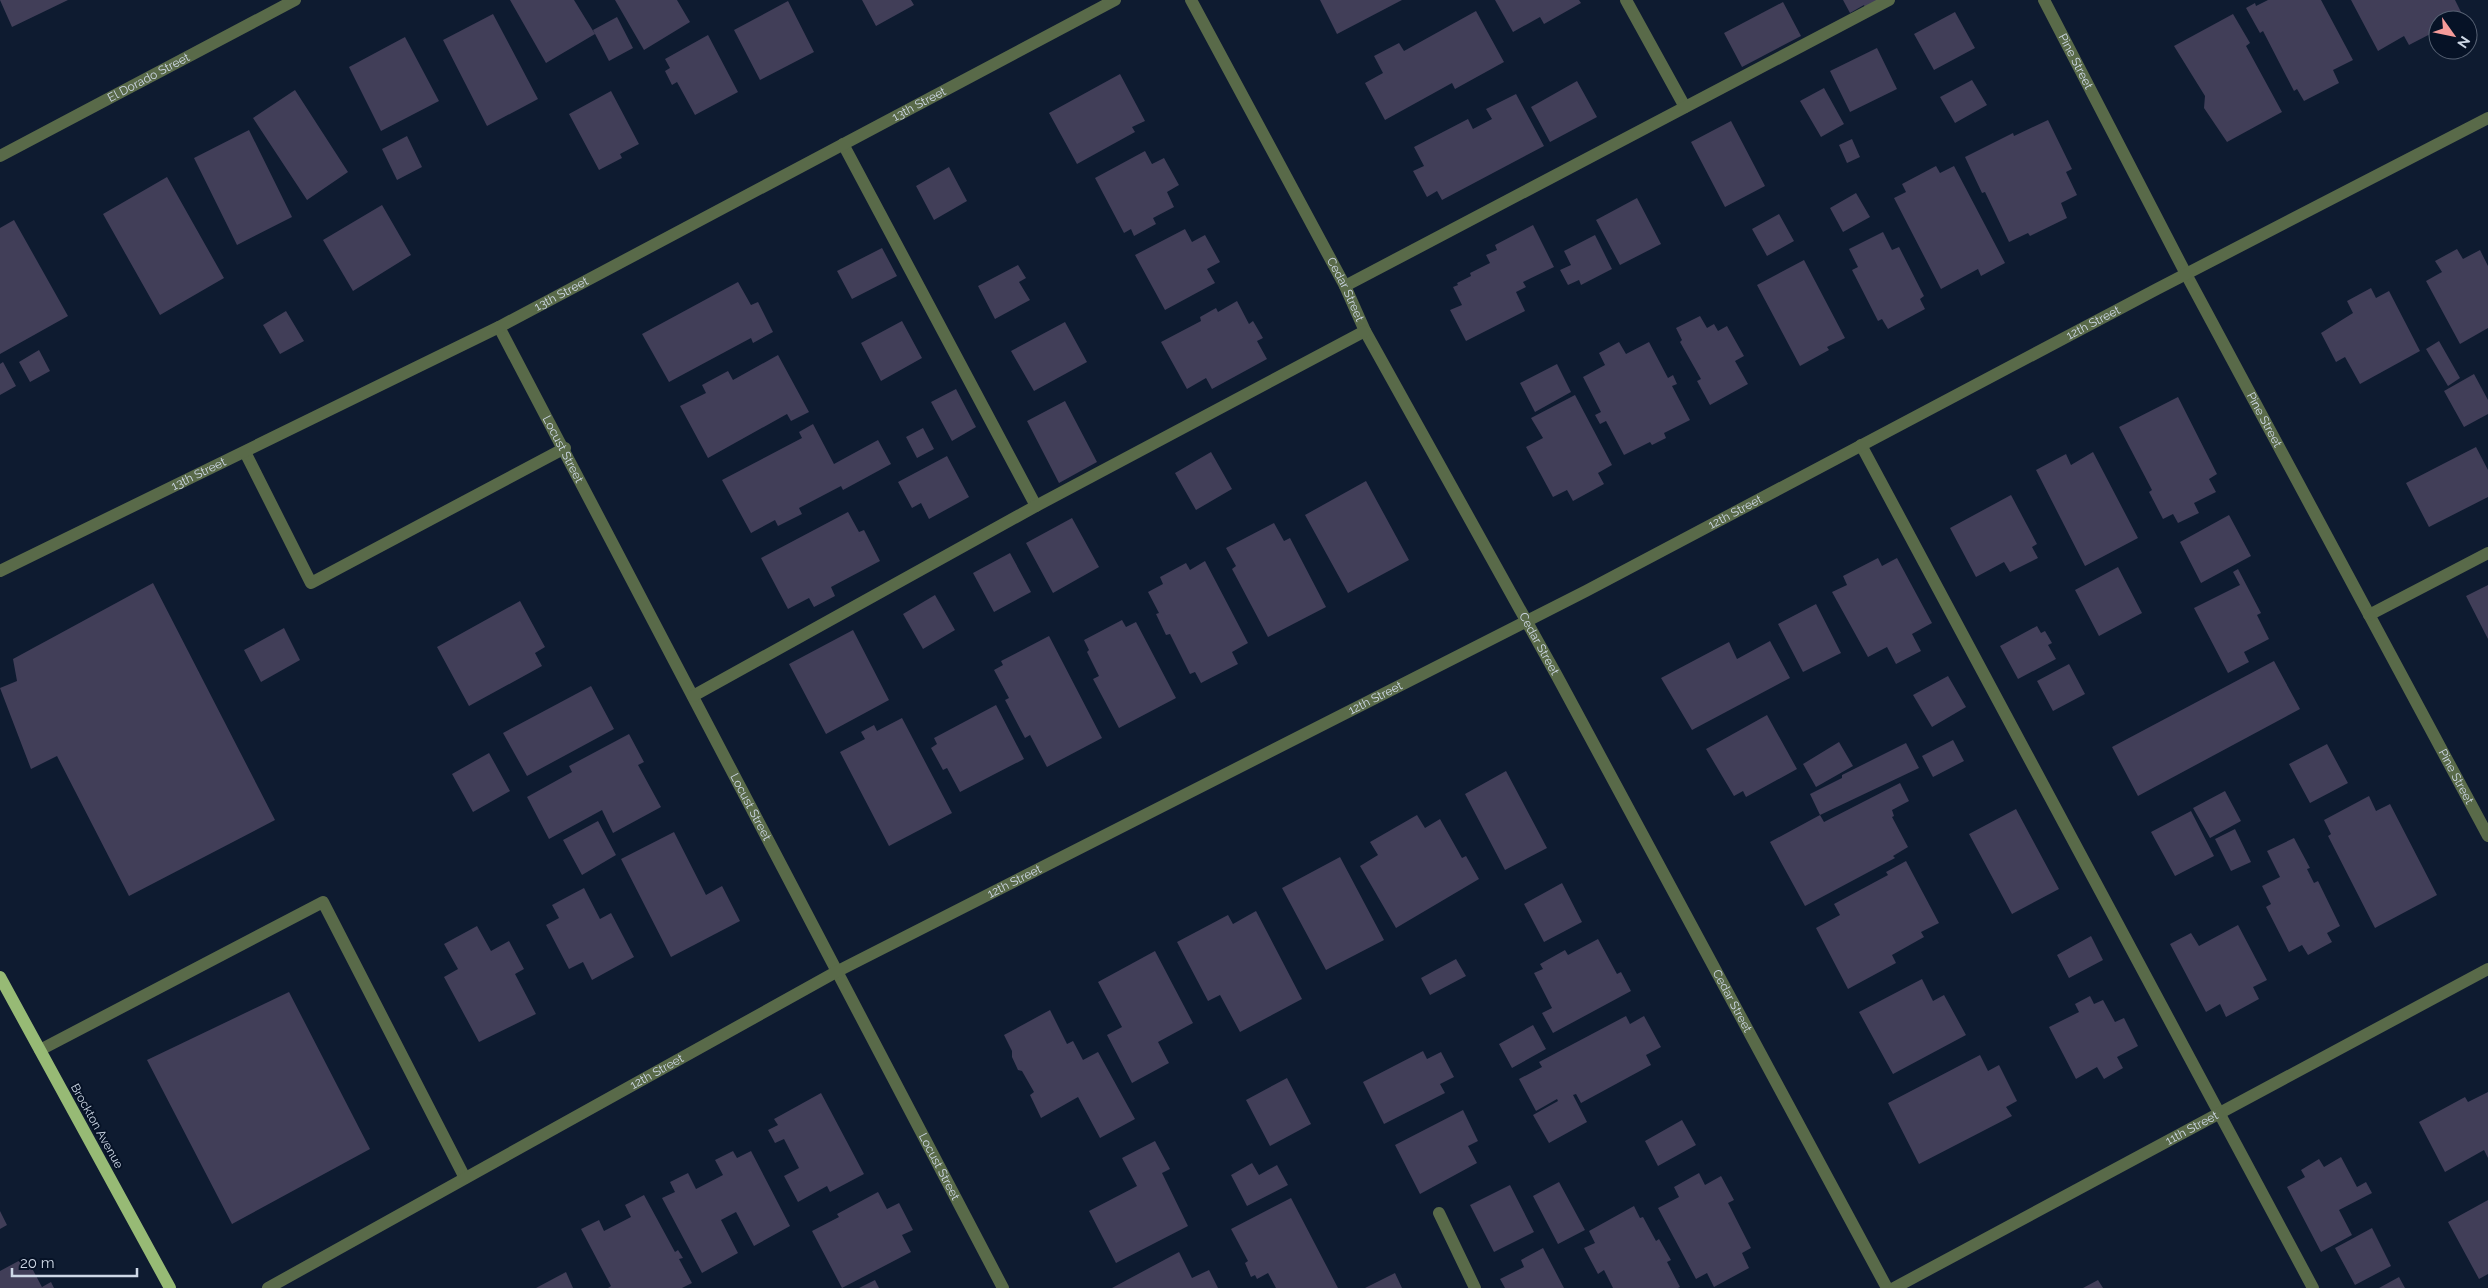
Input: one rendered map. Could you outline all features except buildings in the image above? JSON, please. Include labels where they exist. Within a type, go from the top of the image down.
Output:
[{"type":"main road","name":"Brockton Avenue","points":[[0,977],[170,1288]]},
{"type":"street","name":"El Dorado Street","points":[[0,156],[295,0]]},
{"type":"street","name":"13th Street","points":[[0,571],[499,327],[1115,0]]},
{"type":"street","name":"Cedar Street","points":[[1192,0],[1345,286],[1365,331],[1526,621],[1887,1288]]},
{"type":"street","points":[[1626,0],[1685,107]]},
{"type":"street","points":[[1345,286],[1889,0]]},
{"type":"street","name":"Pine Street","points":[[2044,0],[2186,274],[2488,836]]},
{"type":"street","name":"12th Street","points":[[268,1288],[836,972],[1526,621],[2186,274],[2488,118]]},
{"type":"street","points":[[843,144],[1036,506]]},
{"type":"street","name":"Locust Street","points":[[499,327],[565,448],[836,972],[1003,1288]]},
{"type":"street","points":[[693,696],[1036,506],[1365,331]]},
{"type":"street","points":[[1861,445],[2313,1288]]},
{"type":"street","points":[[245,452],[312,583],[565,448]]},
{"type":"street","points":[[2369,615],[2488,553]]},
{"type":"street","points":[[40,1050],[323,902],[466,1178]]},
{"type":"street","name":"11th Street","points":[[1894,1288],[2488,969]]},
{"type":"street","points":[[1440,1213],[1475,1288]]}]
